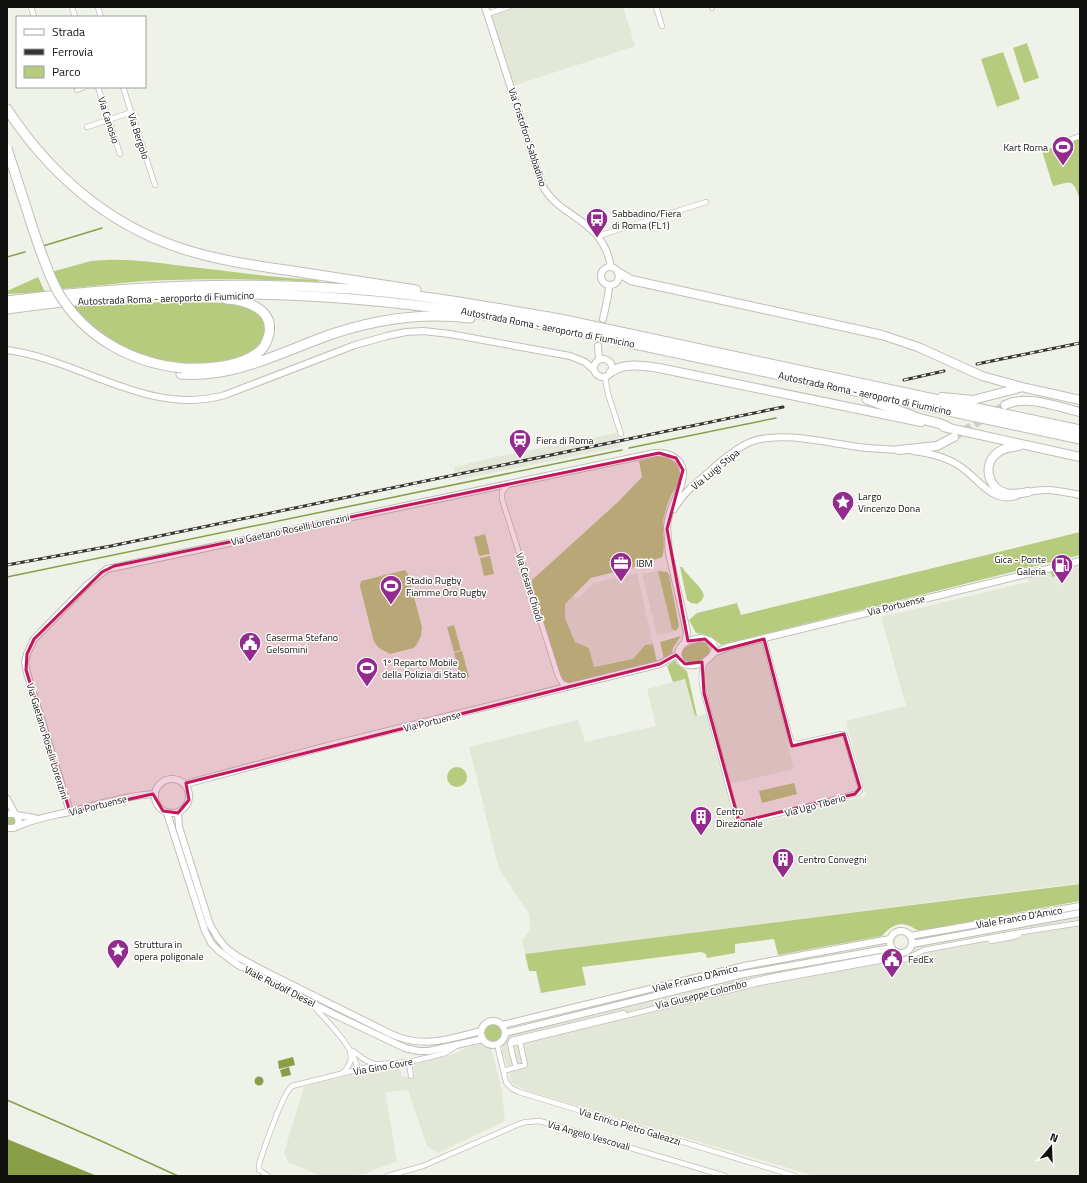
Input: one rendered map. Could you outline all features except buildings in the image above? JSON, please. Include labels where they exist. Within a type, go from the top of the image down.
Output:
[{"type":"highway","points":[[7,109],[19,128],[42,156],[78,191],[117,219],[148,236],[165,243],[199,254],[245,264],[508,304],[524,307],[560,319]]},
{"type":"highway","points":[[7,148],[45,264],[67,306],[91,331],[114,348],[146,362],[182,371],[214,367],[246,359],[262,349],[269,336],[268,320],[264,313],[258,308],[242,301],[214,299],[202,294]]},
{"type":"highway","points":[[7,169],[42,272],[56,299],[73,322],[94,341],[122,358],[152,369],[206,374],[233,370],[336,333],[369,323],[393,318],[436,315],[504,322],[515,322],[519,320]]},
{"type":"highway","points":[[619,273],[631,280],[882,335],[918,347],[978,375],[1080,400]]},
{"type":"highway","name":"Autostrada Roma - aeroporto di Fiumicino","points":[[7,301],[74,292],[204,286],[269,286],[351,289],[397,293],[479,304],[560,319],[1080,430]]},
{"type":"highway","name":"Autostrada Roma - aeroporto di Fiumicino","points":[[7,309],[70,301],[202,294],[289,295],[350,298],[433,307],[519,320],[1080,439]]},
{"type":"highway","points":[[608,374],[617,368],[626,366],[665,369],[1080,457]]},
{"type":"highway","points":[[800,379],[839,392],[870,400],[949,428]]},
{"type":"highway","points":[[928,398],[942,397],[973,400],[1011,389],[1026,388]]},
{"type":"highway","points":[[1005,405],[1016,401],[1029,400],[1080,412]]},
{"type":"highway","points":[[899,450],[937,446],[954,437]]},
{"type":"highway","points":[[1028,492],[1010,494],[1002,492],[991,482],[988,470],[991,459],[1000,451],[1015,447],[1033,447]]},
{"type":"street","name":"Via Cristoforo Sabbadino","points":[[485,7],[542,185],[547,193],[557,203],[587,225],[598,236],[607,252],[611,267]]},
{"type":"street","points":[[487,14],[508,7]]},
{"type":"street","points":[[656,7],[662,26]]},
{"type":"street","points":[[77,90],[82,88]]},
{"type":"street","name":"Via Canosio","points":[[98,88],[120,154]]},
{"type":"street","name":"Via Bergolo","points":[[123,88],[155,185]]},
{"type":"street","points":[[87,127],[132,112]]},
{"type":"street","points":[[1069,140],[1080,136]]},
{"type":"street","points":[[598,236],[706,202]]},
{"type":"street","points":[[611,267],[616,269],[619,273],[617,282],[609,286],[603,283],[600,275],[603,270],[611,267]]},
{"type":"street","points":[[603,319],[609,286]]},
{"type":"street","points":[[7,350],[39,357],[149,395],[176,400],[197,400],[222,396],[359,344],[387,336],[411,332],[429,332],[460,336],[570,356],[585,362],[599,376],[608,374],[612,369],[611,363],[606,359],[599,359],[594,363],[593,369]]},
{"type":"street","points":[[598,346],[599,359]]},
{"type":"street","points":[[608,374],[609,397],[621,434]]},
{"type":"street","name":"Via Luigi Stipa","points":[[685,642],[687,632],[669,553],[667,529],[674,510],[685,494],[715,466],[753,441],[768,438],[789,438],[931,454],[949,460],[966,470],[987,490],[998,496],[1010,497],[1028,492]]},
{"type":"street","name":"Via Gaetano Roselli Lorenzini","points":[[70,812],[27,673],[25,662],[28,650],[36,636],[102,572],[114,566],[652,453],[674,456],[679,461],[683,470],[681,484],[669,515],[667,529]]},
{"type":"street","name":"Via Cesare Chiodi","points":[[510,483],[503,491],[502,499],[558,678],[562,683],[571,687]]},
{"type":"street","points":[[1028,492],[1048,489],[1080,495]]},
{"type":"street","name":"Via Portuense","points":[[714,653],[728,647],[1080,561]]},
{"type":"street","points":[[698,639],[705,639],[714,645],[714,653],[706,662],[686,665],[680,662],[678,654],[680,647],[685,642],[698,639]]},
{"type":"street","name":"Via Ugo Tiberio","points":[[706,662],[701,676],[704,693],[739,822],[744,823],[858,793],[860,791],[860,786],[845,735],[841,734],[797,744],[791,742],[764,639]]},
{"type":"street","name":"Via Portuense","points":[[184,784],[331,745],[571,687],[662,663],[678,654]]},
{"type":"street","points":[[169,779],[180,780],[184,784],[188,788],[189,800],[187,805],[178,813],[167,813],[159,808],[154,794],[159,784],[169,779]]},
{"type":"street","name":"Via Portuense","points":[[7,828],[12,829],[41,818],[126,798],[154,794]]},
{"type":"street","points":[[7,799],[19,821],[16,827]]},
{"type":"street","name":"Via Portuense","points":[[7,814],[10,813],[27,818],[41,818]]},
{"type":"street","name":"Viale Rudolf Diesel","points":[[167,813],[205,931],[213,945],[233,962],[311,1003],[404,1048],[417,1051],[429,1051],[483,1039]]},
{"type":"street","name":"Viale Rudolf Diesel","points":[[178,813],[179,826],[210,925],[220,942],[235,955],[266,972],[404,1040],[430,1043],[481,1031]]},
{"type":"street","name":"Viale Franco D'Amico","points":[[910,936],[1080,906]]},
{"type":"street","name":"Viale Franco D'Amico","points":[[912,944],[1080,913]]},
{"type":"street","name":"Via Giuseppe Colombo","points":[[510,1044],[756,983],[886,960],[905,960],[924,950],[1080,923]]},
{"type":"street","points":[[901,930],[910,936],[912,944],[908,951],[901,953],[891,948],[890,940],[894,933],[901,930]]},
{"type":"street","name":"Viale Franco D'Amico","points":[[502,1025],[749,965],[890,940]]},
{"type":"street","name":"Viale Franco D'Amico","points":[[505,1033],[752,972],[891,948]]},
{"type":"street","name":"Via Giuseppe Colombo","points":[[510,1044],[513,1040],[750,982],[882,956],[896,960]]},
{"type":"street","points":[[311,1003],[348,1047],[354,1056],[358,1069]]},
{"type":"street","points":[[496,1021],[502,1025],[505,1033],[503,1040],[497,1044],[489,1044],[483,1039],[481,1031],[485,1024],[496,1021]]},
{"type":"street","points":[[503,1071],[525,1065],[520,1042]]},
{"type":"street","name":"Via Enrico Pietro Galeazzi","points":[[497,1044],[506,1082],[511,1088],[519,1092],[795,1176]]},
{"type":"street","points":[[510,1044],[516,1068]]},
{"type":"street","name":"Via Gino Covre","points":[[268,1176],[260,1172],[258,1169],[258,1164],[290,1087],[358,1069],[377,1065],[409,1062],[443,1054],[457,1045]]},
{"type":"street","points":[[348,1047],[362,1058],[377,1065]]},
{"type":"street","points":[[343,1073],[351,1060],[348,1047]]},
{"type":"street","points":[[409,1062],[411,1076]]},
{"type":"street","name":"Via Angelo Vescovali","points":[[388,1176],[423,1166],[519,1124],[540,1121],[725,1176]]},
{"type":"highlighted area","points":[[659,453],[676,458],[683,470],[667,529],[688,641],[705,639],[718,651],[764,639],[792,746],[844,734],[860,788],[855,794],[739,822],[704,693],[702,662],[685,664],[676,655],[660,664],[186,783],[189,800],[178,813],[163,811],[153,794],[70,812],[26,670],[27,654],[34,639],[102,572],[114,566]]},
{"type":"shaded area","points":[[516,7],[623,7],[635,46],[513,86],[491,15]]},
{"type":"shaded area","points":[[617,433],[620,447],[457,480],[454,467],[491,458]]},
{"type":"shaded area","points":[[1080,565],[1080,883],[525,954],[522,940],[529,931],[529,914],[499,869],[469,747],[578,720],[585,742],[656,726],[647,689],[685,679],[695,716],[706,714],[736,829],[866,796],[846,721],[906,706],[881,617],[1028,582],[1028,577]]},
{"type":"shaded area","points":[[658,571],[667,572],[669,575],[679,626],[676,631],[657,635],[642,574]]},
{"type":"shaded area","name":"IBM","points":[[637,573],[653,644],[645,645],[633,659],[593,667],[589,653],[575,642],[565,618],[565,604],[572,596],[578,598],[594,583]]},
{"type":"shaded area","points":[[763,643],[794,769],[730,784],[704,679],[704,673],[719,653]]},
{"type":"shaded area","points":[[1080,916],[1080,1176],[815,1176],[527,1091],[512,1083],[502,1051],[503,1044],[509,1036],[752,976],[885,950],[901,954],[919,945],[1042,921]]},
{"type":"shaded area","points":[[482,1044],[491,1048],[502,1091],[505,1121],[438,1153],[427,1146],[408,1090],[385,1092],[397,1161],[364,1174],[344,1176],[321,1176],[288,1162],[284,1153],[304,1087],[387,1066],[388,1068],[400,1069],[402,1077],[415,1075],[413,1067],[415,1064],[457,1053],[465,1048]]},
{"type":"shaded area","points":[[293,1057],[295,1065],[279,1069],[278,1061]]},
{"type":"shaded area","points":[[289,1067],[291,1075],[282,1077],[280,1070]]},
{"type":"shaded area","points":[[257,1077],[261,1077],[263,1081],[261,1085],[257,1085],[255,1083],[255,1079]]},
{"type":"shaded area","points":[[7,1139],[97,1176],[7,1176]]},
{"type":"green space","points":[[1027,43],[1039,78],[1024,83],[1013,48]]},
{"type":"green space","points":[[1003,52],[1020,99],[997,107],[981,59]]},
{"type":"green space","name":"Kart Roma","points":[[1080,139],[1080,200],[1076,188],[1071,183],[1053,186],[1042,151]]},
{"type":"green space","points":[[106,260],[145,262],[267,276],[318,280],[319,282],[188,279],[145,281],[60,289],[51,272],[91,261]]},
{"type":"green space","points":[[38,277],[45,292],[7,294],[7,291]]},
{"type":"green space","points":[[113,303],[230,303],[251,307],[261,314],[267,327],[264,342],[257,349],[232,362],[191,366],[144,359],[103,338],[70,306]]},
{"type":"green space","points":[[659,456],[668,458],[676,464],[680,471],[678,483],[669,501],[664,516],[664,549],[662,557],[634,567],[591,578],[565,604],[565,618],[575,642],[589,648],[594,667],[633,659],[645,645],[653,644],[657,662],[570,683],[564,681],[561,678],[532,585],[532,580],[618,502],[642,477],[639,461]]},
{"type":"green space","points":[[1080,532],[1080,555],[721,645],[710,636],[696,633],[689,620],[697,613],[737,603],[741,615]]},
{"type":"green space","points":[[485,534],[490,554],[479,556],[474,537]]},
{"type":"green space","points":[[490,556],[494,574],[484,576],[480,558]]},
{"type":"green space","points":[[1068,566],[1070,572],[1052,577],[1050,570]]},
{"type":"green space","points":[[680,567],[682,567],[703,592],[704,596],[697,604],[691,603],[687,600]]},
{"type":"green space","name":"Stadio Rugby Fiamme Oro Rugby","points":[[405,570],[408,574],[422,627],[421,636],[414,648],[390,654],[379,648],[374,642],[360,586],[361,581]]},
{"type":"green space","points":[[658,571],[667,572],[669,575],[679,626],[676,631],[672,629]]},
{"type":"green space","points":[[454,625],[461,650],[454,652],[447,627]]},
{"type":"green space","points":[[681,636],[673,648],[671,656],[664,659],[660,642]]},
{"type":"green space","points":[[700,642],[708,645],[710,653],[705,658],[695,662],[684,660],[681,656],[682,652],[688,646]]},
{"type":"green space","points":[[462,651],[469,677],[461,679],[454,653]]},
{"type":"green space","points":[[675,660],[677,664],[687,671],[697,716],[695,716],[685,679],[673,682],[667,666]]},
{"type":"green space","points":[[453,767],[461,767],[467,773],[467,781],[461,787],[453,787],[447,781],[447,773]]},
{"type":"green space","points":[[794,783],[797,794],[762,803],[759,791]]},
{"type":"green space","points":[[12,815],[17,819],[15,825],[9,826],[7,825],[7,817]]},
{"type":"green space","points":[[1080,884],[1080,901],[921,931],[901,924],[894,926],[882,936],[778,955],[774,939],[735,944],[735,953],[707,958],[706,954],[701,952],[582,967],[586,985],[541,993],[536,971],[529,971],[525,954]]},
{"type":"green space","points":[[494,1024],[500,1027],[503,1033],[500,1039],[494,1042],[488,1039],[485,1033],[488,1027]]},
{"type":"waterway","points":[[43,246],[102,228]]},
{"type":"waterway","points":[[7,257],[25,252]]},
{"type":"waterway","points":[[629,448],[776,418]]},
{"type":"waterway","points":[[7,577],[622,450]]},
{"type":"waterway","points":[[7,1100],[178,1176]]},
{"type":"tunnel","points":[[954,437],[1005,405]]},
{"type":"railway","points":[[977,364],[1080,343]]},
{"type":"railway","points":[[904,380],[944,371]]},
{"type":"railway","points":[[7,565],[111,546],[783,407]]},
{"type":"place","name":"Kart Roma","points":[[1063,166]]},
{"type":"place","name":"Sabbadino/Fiera di Roma (FL1)","points":[[597,238]]},
{"type":"place","name":"Fiera di Roma","points":[[520,460]]},
{"type":"place","name":"Largo Vincenzo Dona","points":[[843,522]]},
{"type":"place","name":"IBM","points":[[621,582]]},
{"type":"place","name":"Gica - Ponte Galeria","points":[[1062,584]]},
{"type":"place","name":"Stadio Rugby Fiamme Oro Rugby","points":[[391,606]]},
{"type":"place","name":"Caserma Stefano Gelsomini","points":[[250,662]]},
{"type":"place","name":"1º Reparto Mobile della Polizia di Stato","points":[[367,688]]},
{"type":"place","name":"Centro Direzionale","points":[[701,836]]},
{"type":"place","name":"Centro Convegni","points":[[783,878]]},
{"type":"place","name":"Struttura in opera poligonale","points":[[118,970]]},
{"type":"place","name":"FedEx","points":[[892,978]]}]
